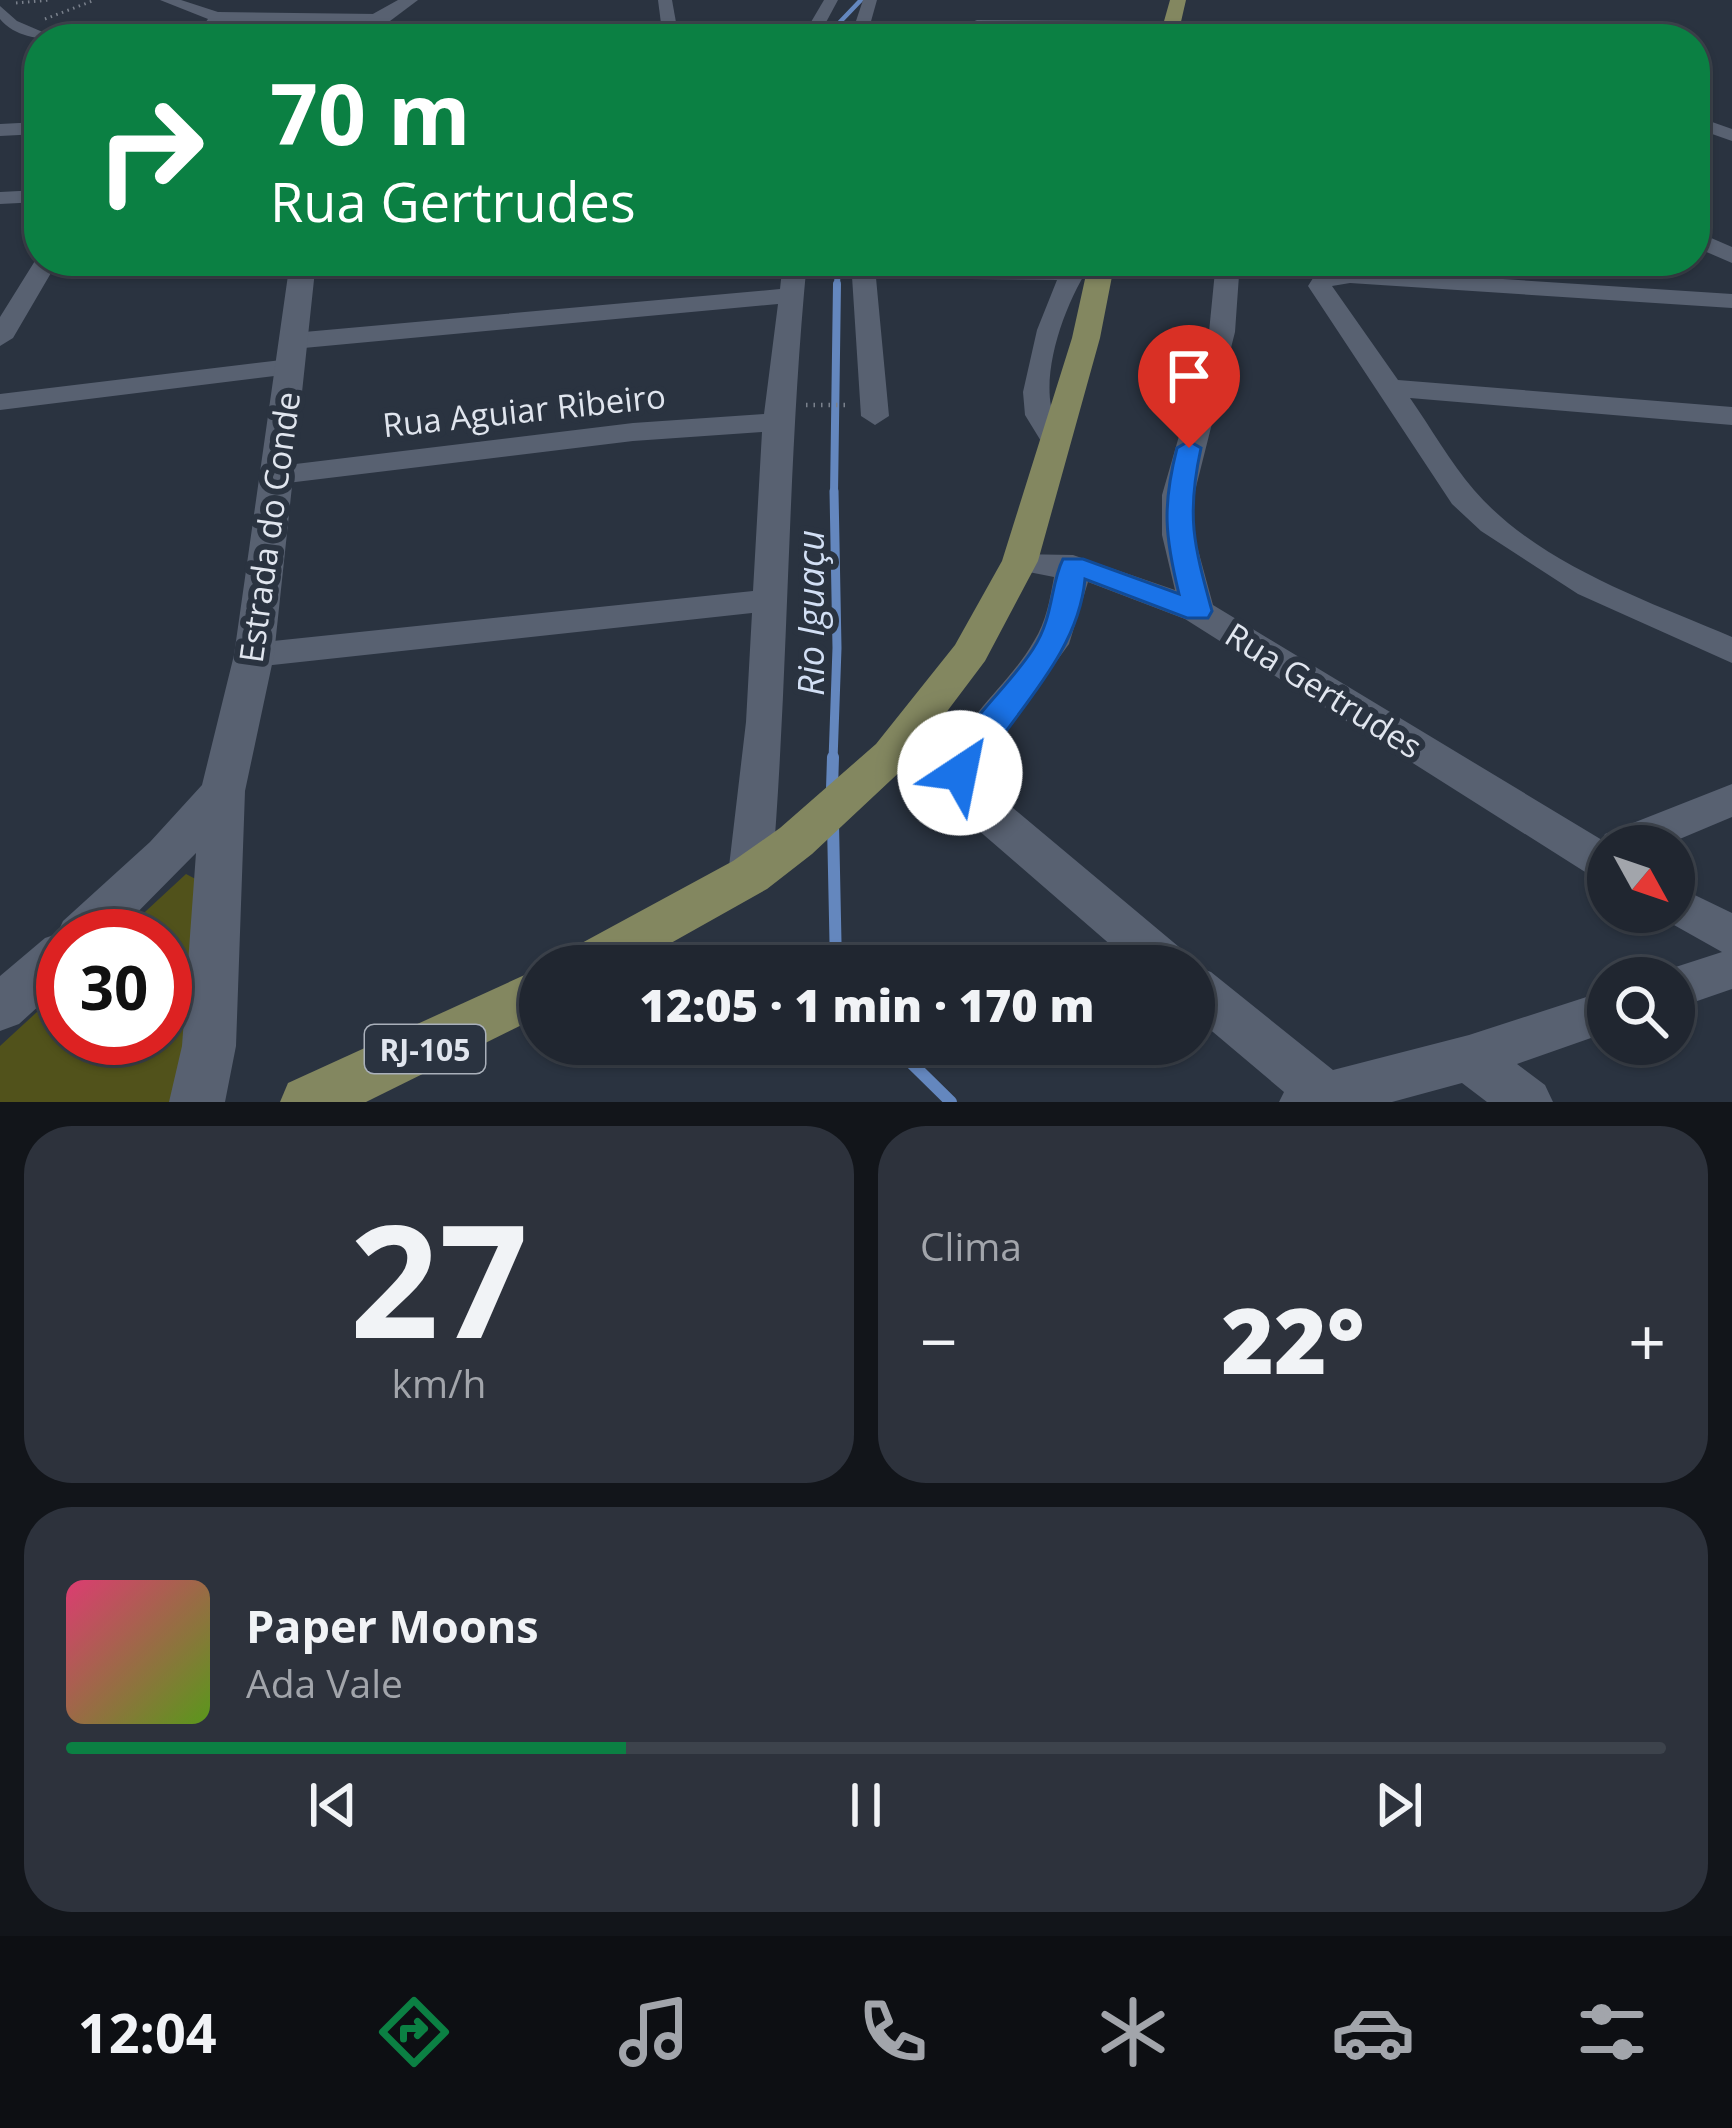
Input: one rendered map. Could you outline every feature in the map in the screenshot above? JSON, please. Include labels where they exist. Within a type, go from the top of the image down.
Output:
[{"type":"main road","points":[[623,945],[750,874],[836,808],[891,755],[971,652],[1021,561],[1086,338],[1074,276]]},
{"type":"main road","name":"RJ-105","points":[[308,1102],[519,1001]]},
{"type":"street","points":[[167,0],[217,16],[377,19]]},
{"type":"street","points":[[372,24],[410,0]]},
{"type":"street","points":[[0,7],[24,30]]},
{"type":"street","points":[[211,24],[217,16]]},
{"type":"street","points":[[0,338],[37,276]]},
{"type":"street","name":"Estrada do Conde","points":[[196,1102],[209,1046],[224,791],[254,655],[302,276]]},
{"type":"street","points":[[864,276],[867,410]]},
{"type":"street","points":[[1197,611],[1178,535],[1178,495],[1222,332],[1227,276]]},
{"type":"street","points":[[1732,301],[1546,286],[1350,276],[1323,280],[1324,294],[1463,497],[1488,523],[1565,574],[1732,651]]},
{"type":"street","points":[[1530,276],[1546,286]]},
{"type":"street","points":[[0,402],[794,278],[788,414],[767,600],[765,722],[750,874]]},
{"type":"street","points":[[1389,388],[1732,416]]},
{"type":"street","name":"Rua Aguiar Ribeiro","points":[[279,475],[788,414]]},
{"type":"street","name":"Rua Gertrudes","points":[[1021,561],[1073,565],[1197,611],[1587,843]]},
{"type":"street","points":[[1073,565],[1069,604],[1048,650],[965,757],[962,787],[976,806],[1143,945]]},
{"type":"street","points":[[254,655],[767,600]]},
{"type":"street","name":"Estrada do Conde","points":[[109,909],[224,791]]},
{"type":"street","points":[[1676,825],[1732,800]]},
{"type":"street","points":[[1695,915],[1732,936]]},
{"type":"street","points":[[1695,981],[1732,969]]},
{"type":"street","points":[[0,1008],[36,977]]},
{"type":"street","points":[[1215,1006],[1315,1099],[1468,1058],[1587,1018]]},
{"type":"street","points":[[1468,1058],[1528,1102]]},
{"type":"path","points":[[0,7],[50,0]]},
{"type":"path","points":[[30,24],[95,0]]},
{"type":"path","points":[[19,28],[24,26]]},
{"type":"path","points":[[788,414],[867,410]]},
{"type":"shaded area","points":[[186,874],[211,887],[192,1057],[192,909],[148,909]]},
{"type":"shaded area","points":[[36,1013],[36,1065],[191,1065],[187,1102],[0,1102],[0,1046]]},
{"type":"waterway","name":"Rio Iguaçu","points":[[839,24],[861,0]]},
{"type":"waterway","name":"Rio Iguaçu","points":[[837,276],[837,287]]},
{"type":"waterway","name":"Rio Iguaçu","points":[[834,492],[837,284]]},
{"type":"waterway","name":"Rio Iguaçu","points":[[833,760],[834,492]]},
{"type":"waterway","name":"Rio Iguaçu","points":[[832,789],[833,757]]},
{"type":"waterway","name":"Rio Iguaçu","points":[[833,824],[836,945]]},
{"type":"waterway","name":"Rio Iguaçu","points":[[913,1065],[951,1102]]},
{"type":"route","points":[[960,773],[965,757],[1048,650],[1069,604],[1073,565],[1197,611],[1178,535],[1178,495],[1189,448]]}]
